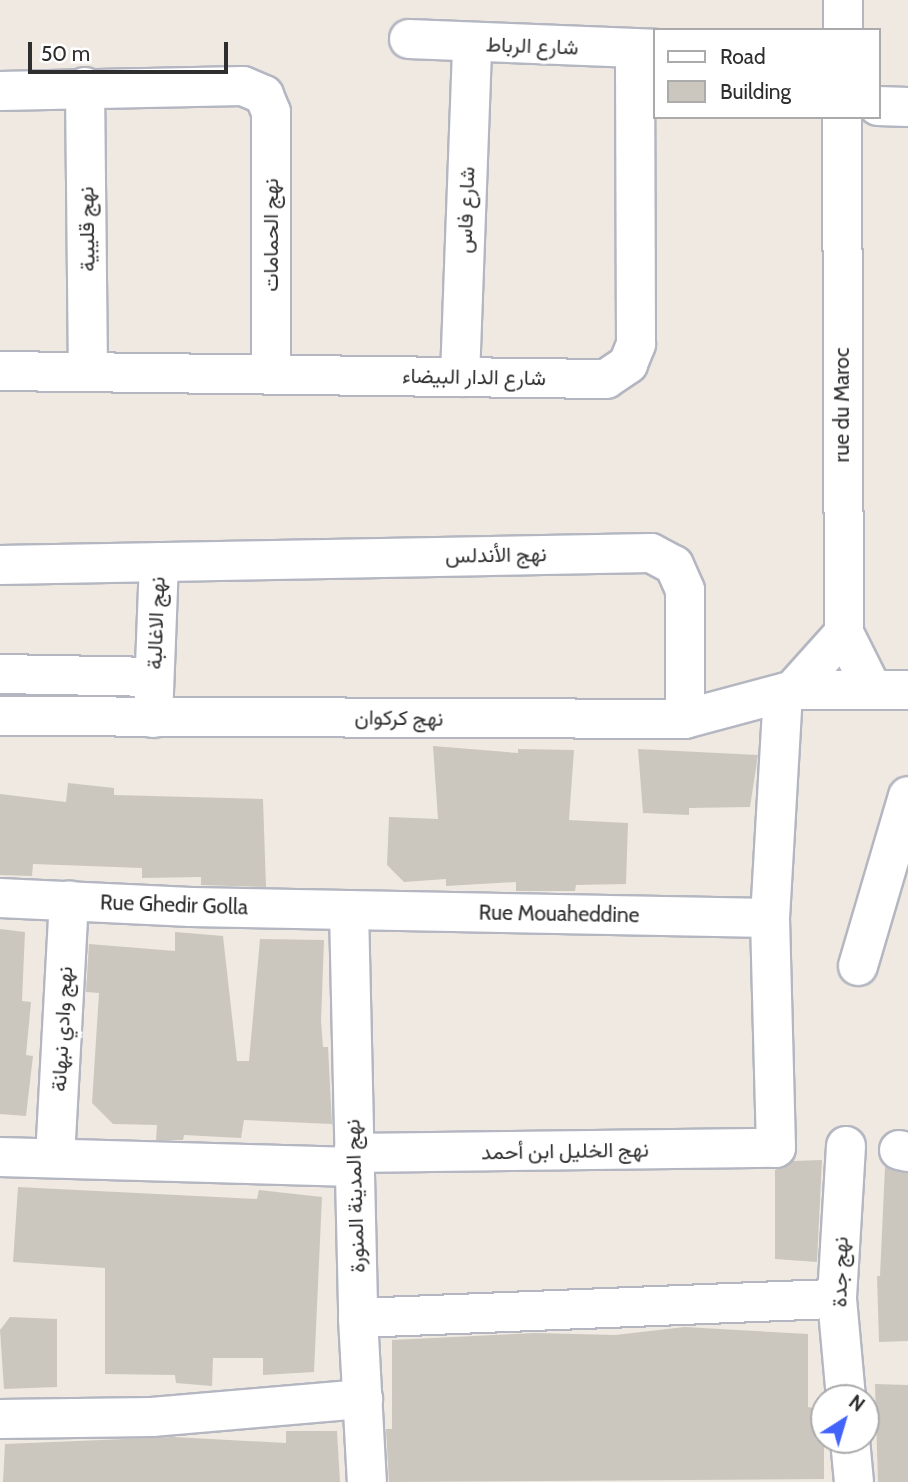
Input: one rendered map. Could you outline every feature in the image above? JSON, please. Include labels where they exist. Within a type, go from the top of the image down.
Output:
[{"type":"street","points":[[843,0],[843,28]]},
{"type":"street","name":"شارع الرباط","points":[[409,39],[644,50]]},
{"type":"street","name":"شارع فاس","points":[[460,377],[472,43]]},
{"type":"street","name":"شارع الدار البيضاء","points":[[0,371],[606,379],[628,364],[635,344],[644,50]]},
{"type":"street","points":[[0,91],[85,86]]},
{"type":"street","name":"نهج الحمامات","points":[[85,86],[243,86],[264,95],[271,112],[271,375]]},
{"type":"street","name":"نهج قليبية","points":[[85,86],[88,371]]},
{"type":"street","points":[[880,106],[908,107]]},
{"type":"street","name":"rue du Maroc","points":[[842,119],[844,633],[871,687]]},
{"type":"street","name":"نهج الأندلس","points":[[159,562],[651,553],[674,565],[685,590],[685,719]]},
{"type":"street","name":"نهج الاغالبة","points":[[0,565],[159,562],[153,718]]},
{"type":"street","points":[[770,918],[788,691],[844,633]]},
{"type":"street","points":[[0,674],[154,677]]},
{"type":"street","points":[[788,691],[871,687],[908,691]]},
{"type":"street","name":"نهج كركوان","points":[[0,716],[685,719],[788,691]]},
{"type":"street","points":[[858,966],[908,796]]},
{"type":"street","name":"Rue Ghedir Golla","points":[[0,898],[349,910]]},
{"type":"street","name":"نهج وادي نبهانة","points":[[55,1158],[69,900]]},
{"type":"street","name":"Rue Mouaheddine","points":[[349,910],[770,918]]},
{"type":"street","name":"نهج المدينة المنورة","points":[[349,910],[358,1318],[367,1482]]},
{"type":"street","name":"نهج الخليل ابن أحمد","points":[[0,1157],[354,1160],[776,1148],[770,918]]},
{"type":"street","name":"نهج جدة","points":[[845,1384],[837,1299],[846,1146]]},
{"type":"street","points":[[358,1318],[837,1299]]},
{"type":"street","points":[[0,1419],[152,1417],[363,1399]]},
{"type":"street","points":[[851,1454],[854,1482]]},
{"type":"building","points":[[433,746],[518,753],[518,749],[574,750],[569,820],[628,823],[626,884],[576,885],[575,891],[516,891],[516,882],[446,886],[446,879],[404,882],[387,865],[389,817],[438,819]]},
{"type":"building","points":[[638,749],[758,755],[750,807],[689,808],[689,815],[643,813]]},
{"type":"building","points":[[68,783],[114,788],[114,795],[263,799],[266,887],[201,885],[201,877],[142,878],[142,868],[33,864],[32,876],[0,875],[0,794],[66,802]]},
{"type":"building","points":[[0,929],[25,932],[22,1001],[31,1002],[26,1055],[33,1056],[26,1116],[0,1114]]},
{"type":"building","points":[[175,932],[223,936],[237,1061],[249,1061],[260,939],[324,940],[321,1021],[323,1047],[328,1047],[332,1124],[244,1120],[241,1138],[184,1135],[183,1140],[156,1140],[157,1125],[113,1124],[92,1103],[99,993],[86,992],[89,944],[175,951]]},
{"type":"building","points":[[822,1160],[817,1262],[775,1259],[775,1170],[793,1161]]},
{"type":"building","points":[[885,1167],[908,1173],[908,1341],[879,1342],[877,1276],[880,1276]]},
{"type":"building","points":[[18,1187],[257,1199],[259,1190],[322,1197],[314,1372],[263,1375],[263,1358],[213,1358],[212,1386],[176,1383],[175,1375],[105,1374],[105,1268],[13,1262]]},
{"type":"building","points":[[10,1317],[57,1319],[57,1387],[4,1389],[0,1330]]},
{"type":"building","points":[[685,1327],[808,1334],[810,1454],[824,1454],[824,1479],[389,1482],[386,1429],[392,1429],[392,1340],[535,1333],[615,1335]]},
{"type":"building","points":[[880,1384],[908,1385],[908,1482],[878,1482]]},
{"type":"building","points":[[286,1431],[337,1431],[340,1482],[3,1482],[5,1444],[173,1437],[286,1443]]}]
